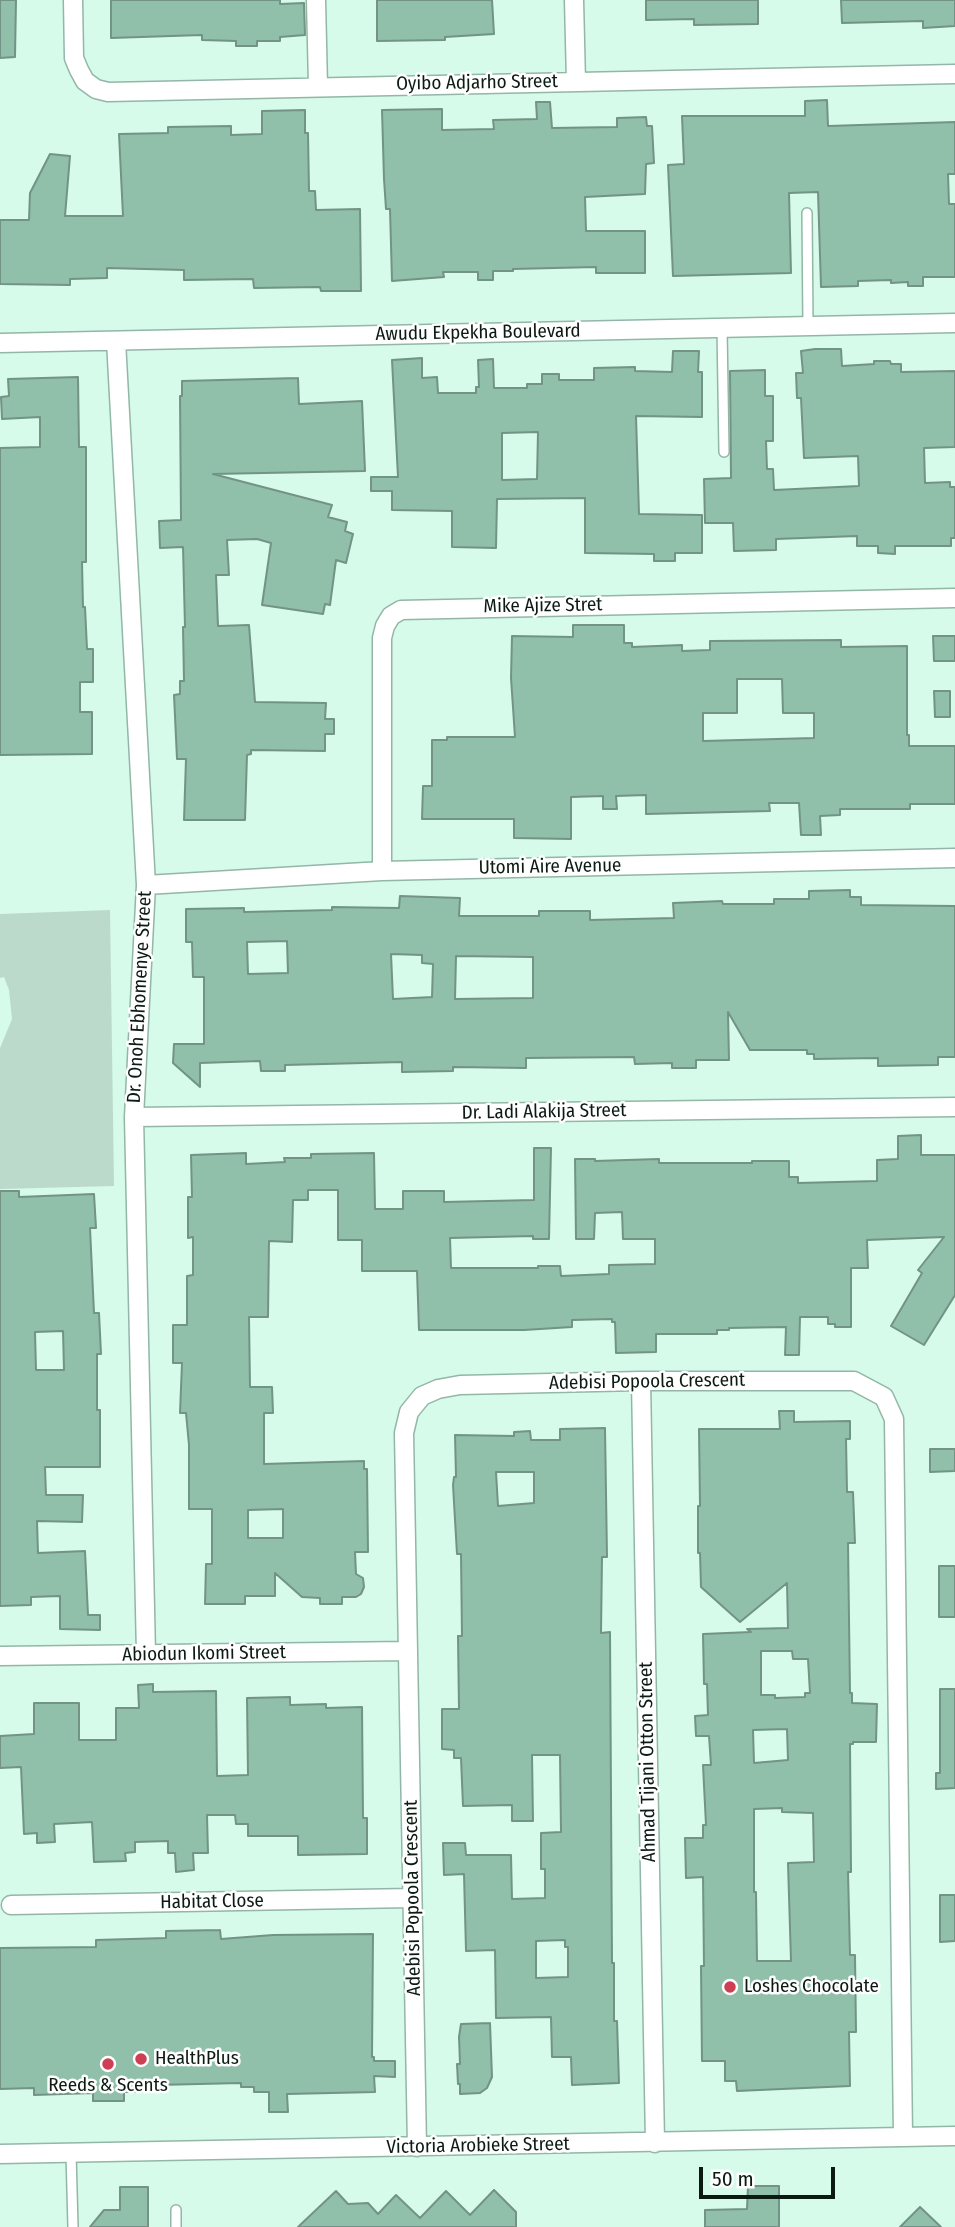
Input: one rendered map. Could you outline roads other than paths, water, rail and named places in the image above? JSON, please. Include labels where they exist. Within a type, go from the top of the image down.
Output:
[{"type":"street","name":"Oyibo Adjarho Street","points":[[73,0],[75,58],[85,81],[96,89],[108,92],[955,74]]},
{"type":"street","points":[[316,0],[318,86]]},
{"type":"street","points":[[574,0],[576,82]]},
{"type":"street","name":"Awudu Ekpekha Boulevard","points":[[0,343],[955,323]]},
{"type":"street","name":"Dr. Onoh Ebhomenye Street","points":[[116,341],[146,885],[134,1117],[146,1654]]},
{"type":"street","name":"Mike Ajize Stret","points":[[382,871],[382,638],[391,616],[401,610],[955,597]]},
{"type":"street","name":"Utomi Aire Avenue","points":[[146,885],[382,871],[955,858]]},
{"type":"street","name":"Dr. Ladi Alakija Street","points":[[134,1117],[955,1107]]},
{"type":"street","name":"Adebisi Popoola Crescent","points":[[417,2147],[404,1433],[408,1412],[422,1396],[438,1389],[460,1385],[642,1381],[854,1381],[884,1397],[894,1419],[903,2137]]},
{"type":"street","name":"Ahmad Tijani Otton Street","points":[[642,1381],[655,2143]]},
{"type":"street","name":"Abiodun Ikomi Street","points":[[0,1656],[408,1651]]},
{"type":"street","name":"Habitat Close","points":[[11,1905],[412,1898]]},
{"type":"street","name":"Victoria Arobieke Street","points":[[0,2154],[955,2136]]},
{"type":"lane","points":[[807,214],[808,326]]},
{"type":"lane","points":[[722,328],[724,452]]},
{"type":"lane","points":[[71,2153],[72,2227]]},
{"type":"lane","points":[[176,2210],[176,2227]]},
{"type":"place","name":"Loshes Chocolate","points":[[730,1987]]},
{"type":"place","name":"HealthPlus","points":[[141,2059]]},
{"type":"place","name":"Reeds & Scents","points":[[108,2064]]}]
